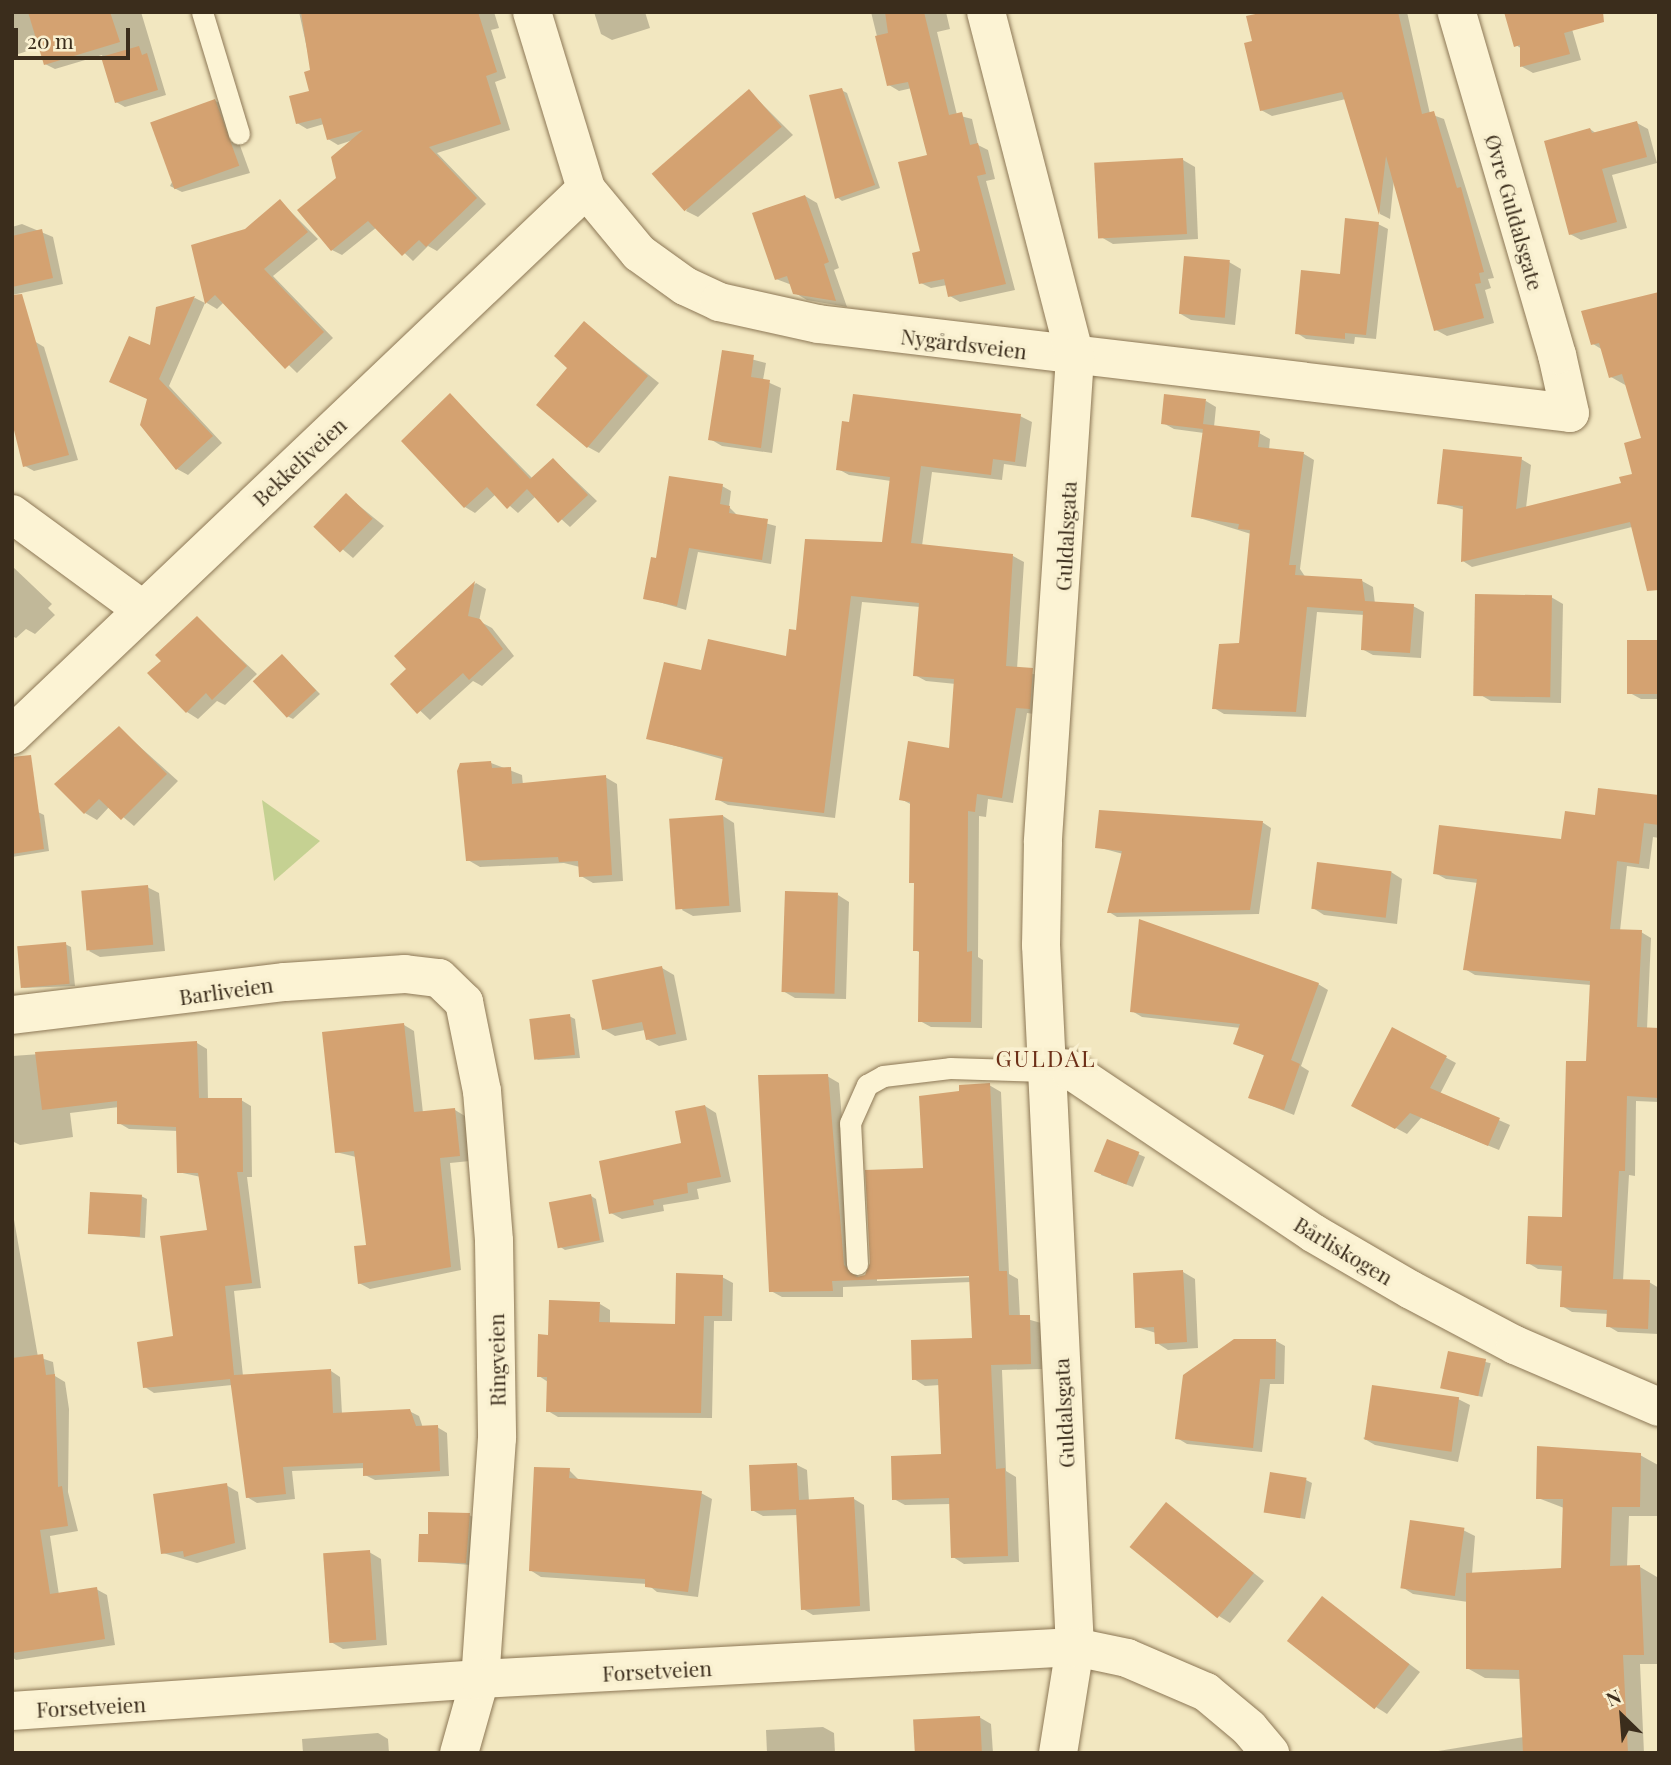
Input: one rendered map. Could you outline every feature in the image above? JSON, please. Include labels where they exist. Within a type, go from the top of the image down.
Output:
[{"type":"street","name":"Nygårdsveien","points":[[533,12],[586,189],[639,253],[685,286],[719,302],[818,324],[1075,357],[1570,413]]},
{"type":"street","name":"Guldalsgata","points":[[986,12],[1075,357],[1043,842],[1045,1068],[1075,1647],[1058,1753]]},
{"type":"street","name":"Øvre Guldalsgate","points":[[1457,12],[1570,413]]},
{"type":"street","name":"Bekkeliveien","points":[[12,734],[586,189]]},
{"type":"street","points":[[12,514],[142,609]]},
{"type":"street","name":"Barliveien","points":[[12,1016],[285,982],[405,974],[439,978]]},
{"type":"street","name":"Ringveien","points":[[439,978],[464,1002],[470,1020],[482,1091],[494,1241],[497,1438],[480,1679],[458,1753]]},
{"type":"street","name":"Bårliskogen","points":[[1045,1068],[1069,1069],[1313,1233],[1411,1290],[1515,1345],[1659,1407]]},
{"type":"street","name":"Forsetveien","points":[[12,1711],[480,1679],[1075,1647],[1127,1658],[1206,1692],[1249,1728],[1270,1753]]},
{"type":"lane","points":[[202,12],[239,134]]},
{"type":"lane","points":[[857,1264],[850,1123],[867,1084],[883,1076],[950,1068],[1045,1068]]},
{"type":"green space","points":[[262,800],[320,841],[274,881]]},
{"type":"building","points":[[28,12],[110,12],[120,42],[44,65]]},
{"type":"building","points":[[301,12],[478,12],[497,72],[486,76],[501,124],[429,147],[477,198],[426,247],[419,240],[402,256],[368,221],[331,251],[297,210],[336,178],[331,157],[363,130],[327,140],[321,118],[296,124],[289,96],[309,91],[304,72],[310,70]]},
{"type":"building","points":[[885,12],[924,12],[949,115],[962,112],[970,145],[978,143],[986,174],[977,176],[1006,284],[948,297],[944,279],[919,284],[912,253],[920,251],[898,162],[927,155],[908,82],[887,86],[875,36],[888,33]]},
{"type":"building","points":[[1265,12],[1398,12],[1422,114],[1434,111],[1457,188],[1461,187],[1484,272],[1479,273],[1481,283],[1475,284],[1484,318],[1434,331],[1386,156],[1379,215],[1342,92],[1260,111],[1244,43],[1252,41],[1246,16]]},
{"type":"building","points":[[1504,12],[1603,12],[1604,22],[1564,33],[1570,54],[1520,67],[1520,45],[1514,47]]},
{"type":"building","points":[[139,46],[142,55],[147,53],[158,90],[115,103],[101,57]]},
{"type":"building","points":[[842,88],[875,185],[835,199],[809,95]]},
{"type":"building","points":[[749,89],[782,127],[684,211],[652,174]]},
{"type":"building","points":[[215,99],[239,166],[174,189],[150,123]]},
{"type":"building","points":[[1637,121],[1647,157],[1602,169],[1617,222],[1569,235],[1544,141],[1590,128],[1592,133]]},
{"type":"building","points":[[1183,158],[1187,234],[1098,239],[1094,163]]},
{"type":"building","points":[[805,195],[829,262],[824,264],[836,301],[793,294],[787,276],[775,280],[752,213]]},
{"type":"building","points":[[280,199],[308,232],[264,269],[324,332],[285,369],[215,295],[205,304],[191,245],[245,229]]},
{"type":"building","points":[[1345,218],[1379,222],[1366,335],[1345,333],[1345,339],[1295,334],[1301,270],[1340,274]]},
{"type":"building","points":[[42,229],[53,278],[12,287],[12,236]]},
{"type":"building","points":[[1184,256],[1230,260],[1225,318],[1179,314]]},
{"type":"building","points":[[1659,292],[1659,590],[1647,591],[1630,522],[1461,562],[1463,506],[1437,504],[1443,449],[1522,457],[1516,509],[1621,483],[1619,477],[1632,474],[1624,443],[1641,438],[1622,374],[1609,378],[1599,343],[1591,345],[1581,311]]},
{"type":"building","points":[[22,294],[69,455],[23,467],[12,422],[12,295]]},
{"type":"building","points":[[195,296],[159,379],[213,436],[176,470],[140,425],[147,399],[109,382],[129,336],[150,345],[156,307]]},
{"type":"building","points":[[584,321],[648,376],[587,448],[536,405],[567,368],[554,356]]},
{"type":"building","points":[[722,350],[754,355],[751,377],[770,380],[761,448],[708,440]]},
{"type":"building","points":[[450,393],[530,479],[553,458],[588,495],[558,523],[527,489],[507,509],[487,487],[464,508],[401,441]]},
{"type":"building","points":[[853,394],[1021,414],[1015,462],[993,459],[991,475],[921,466],[911,543],[1013,554],[1006,666],[1033,668],[1030,709],[1016,708],[1002,798],[977,794],[975,812],[968,811],[967,952],[972,951],[971,1022],[918,1022],[919,951],[913,951],[914,883],[909,883],[910,802],[899,800],[908,741],[949,748],[954,679],[913,676],[919,603],[851,596],[824,813],[715,800],[723,757],[646,739],[664,662],[701,670],[708,639],[786,656],[789,629],[796,630],[805,539],[882,542],[890,477],[836,470],[842,421],[849,422]]},
{"type":"building","points":[[1164,394],[1206,399],[1203,424],[1260,431],[1258,447],[1304,452],[1289,565],[1296,565],[1295,575],[1362,579],[1365,601],[1414,604],[1410,653],[1361,650],[1363,611],[1307,607],[1296,712],[1212,709],[1219,644],[1239,643],[1250,530],[1238,529],[1239,524],[1191,517],[1203,429],[1161,424]]},
{"type":"building","points":[[669,476],[723,484],[720,504],[730,506],[729,513],[768,519],[762,560],[689,548],[677,606],[643,599],[651,557],[656,558]]},
{"type":"building","points":[[346,493],[373,519],[340,553],[313,527]]},
{"type":"building","points":[[475,581],[468,616],[480,619],[503,649],[469,680],[463,673],[417,714],[390,684],[406,669],[394,656]]},
{"type":"building","points":[[1475,594],[1552,595],[1550,697],[1473,696]]},
{"type":"building","points":[[197,616],[247,666],[212,700],[206,693],[186,713],[147,673],[161,661],[155,655]]},
{"type":"building","points":[[1627,640],[1659,640],[1659,694],[1627,694]]},
{"type":"building","points":[[282,654],[316,691],[287,718],[253,681]]},
{"type":"building","points":[[119,726],[167,774],[121,820],[99,799],[84,814],[54,784]]},
{"type":"building","points":[[31,755],[44,849],[12,854],[12,757]]},
{"type":"building","points":[[491,761],[492,768],[511,767],[512,784],[606,775],[612,875],[579,877],[578,861],[559,862],[558,857],[466,861],[457,771],[460,763]]},
{"type":"building","points":[[1598,788],[1659,795],[1659,825],[1644,823],[1639,864],[1617,861],[1610,929],[1642,930],[1637,1027],[1659,1028],[1659,1098],[1627,1096],[1625,1171],[1619,1171],[1613,1279],[1650,1280],[1648,1329],[1606,1327],[1607,1310],[1560,1307],[1562,1266],[1526,1264],[1528,1216],[1562,1217],[1566,1061],[1586,1061],[1590,981],[1463,970],[1477,879],[1433,874],[1439,825],[1561,839],[1565,811],[1595,815]]},
{"type":"building","points":[[1099,810],[1263,821],[1250,910],[1107,913],[1122,851],[1095,848]]},
{"type":"building","points":[[723,815],[729,906],[675,910],[669,819]]},
{"type":"building","points":[[1317,862],[1391,871],[1386,918],[1311,909]]},
{"type":"building","points":[[148,885],[153,945],[86,951],[81,891]]},
{"type":"building","points":[[785,891],[838,893],[834,994],[781,992]]},
{"type":"building","points":[[1139,919],[1319,983],[1291,1060],[1300,1064],[1284,1110],[1248,1098],[1264,1055],[1233,1044],[1240,1024],[1130,1012]]},
{"type":"building","points":[[66,942],[70,984],[21,988],[17,946]]},
{"type":"building","points":[[662,966],[676,1034],[646,1040],[642,1022],[602,1030],[592,980]]},
{"type":"building","points":[[570,1014],[575,1055],[534,1060],[529,1019]]},
{"type":"building","points":[[404,1023],[414,1112],[455,1108],[460,1156],[440,1158],[451,1267],[358,1284],[354,1246],[366,1245],[354,1151],[335,1153],[322,1032]]},
{"type":"building","points":[[1392,1027],[1447,1056],[1430,1088],[1500,1118],[1488,1146],[1410,1113],[1395,1129],[1351,1106]]},
{"type":"building","points":[[197,1041],[199,1098],[242,1098],[243,1172],[237,1172],[252,1283],[225,1286],[234,1375],[331,1369],[333,1413],[410,1409],[416,1426],[438,1425],[440,1471],[363,1476],[363,1463],[283,1467],[286,1494],[246,1498],[230,1379],[143,1388],[137,1342],[173,1336],[160,1236],[207,1230],[198,1173],[177,1173],[176,1127],[117,1124],[117,1101],[42,1110],[35,1052]]},
{"type":"building","points":[[828,1074],[844,1265],[857,1277],[865,1275],[870,1263],[865,1170],[923,1168],[919,1096],[959,1091],[959,1085],[990,1083],[999,1271],[1007,1271],[1009,1315],[1030,1315],[1031,1364],[991,1365],[996,1469],[1005,1468],[1008,1556],[951,1558],[949,1498],[892,1500],[891,1456],[941,1454],[938,1379],[912,1380],[911,1340],[972,1338],[969,1276],[832,1281],[833,1291],[769,1292],[758,1075]]},
{"type":"building","points":[[705,1105],[721,1177],[687,1183],[688,1193],[653,1200],[654,1205],[609,1214],[599,1161],[681,1143],[675,1111]]},
{"type":"building","points":[[1107,1139],[1139,1152],[1126,1185],[1094,1171]]},
{"type":"building","points":[[90,1192],[142,1195],[140,1237],[88,1234]]},
{"type":"building","points":[[591,1194],[600,1240],[558,1248],[549,1202]]},
{"type":"building","points":[[1183,1270],[1187,1342],[1155,1344],[1154,1327],[1135,1328],[1133,1273]]},
{"type":"building","points":[[676,1273],[723,1275],[722,1316],[704,1316],[701,1413],[546,1412],[547,1377],[537,1377],[538,1334],[548,1335],[549,1300],[600,1302],[599,1322],[675,1324]]},
{"type":"building","points":[[1234,1339],[1276,1339],[1275,1379],[1260,1379],[1253,1448],[1175,1439],[1183,1375]]},
{"type":"building","points":[[1448,1351],[1486,1359],[1478,1396],[1440,1388]]},
{"type":"building","points":[[43,1354],[46,1375],[55,1374],[58,1487],[62,1486],[68,1526],[40,1530],[50,1594],[97,1587],[105,1639],[12,1653],[12,1358]]},
{"type":"building","points":[[1372,1385],[1459,1397],[1451,1452],[1364,1439]]},
{"type":"building","points":[[1537,1446],[1641,1453],[1640,1507],[1612,1507],[1610,1566],[1640,1565],[1644,1655],[1623,1655],[1628,1753],[1523,1753],[1519,1670],[1466,1669],[1466,1573],[1561,1568],[1563,1499],[1536,1499]]},
{"type":"building","points":[[797,1463],[799,1500],[854,1497],[860,1606],[801,1610],[796,1509],[751,1511],[749,1465]]},
{"type":"building","points":[[534,1467],[570,1468],[569,1478],[702,1491],[688,1592],[645,1587],[645,1579],[529,1571]]},
{"type":"building","points":[[1270,1472],[1307,1478],[1300,1518],[1264,1512]]},
{"type":"building","points":[[227,1483],[235,1543],[184,1557],[183,1551],[161,1554],[153,1494]]},
{"type":"building","points":[[1166,1502],[1254,1573],[1217,1618],[1129,1547]]},
{"type":"building","points":[[428,1512],[470,1513],[466,1563],[418,1562],[419,1534],[428,1534]]},
{"type":"building","points":[[1410,1520],[1464,1528],[1455,1596],[1400,1588]]},
{"type":"building","points":[[370,1550],[376,1640],[329,1643],[323,1553]]},
{"type":"building","points":[[1322,1596],[1409,1664],[1374,1709],[1287,1641]]},
{"type":"building","points":[[980,1716],[982,1753],[915,1753],[913,1720]]},
{"type":"district","name":"GULDAL","points":[[1046,1058]]}]
